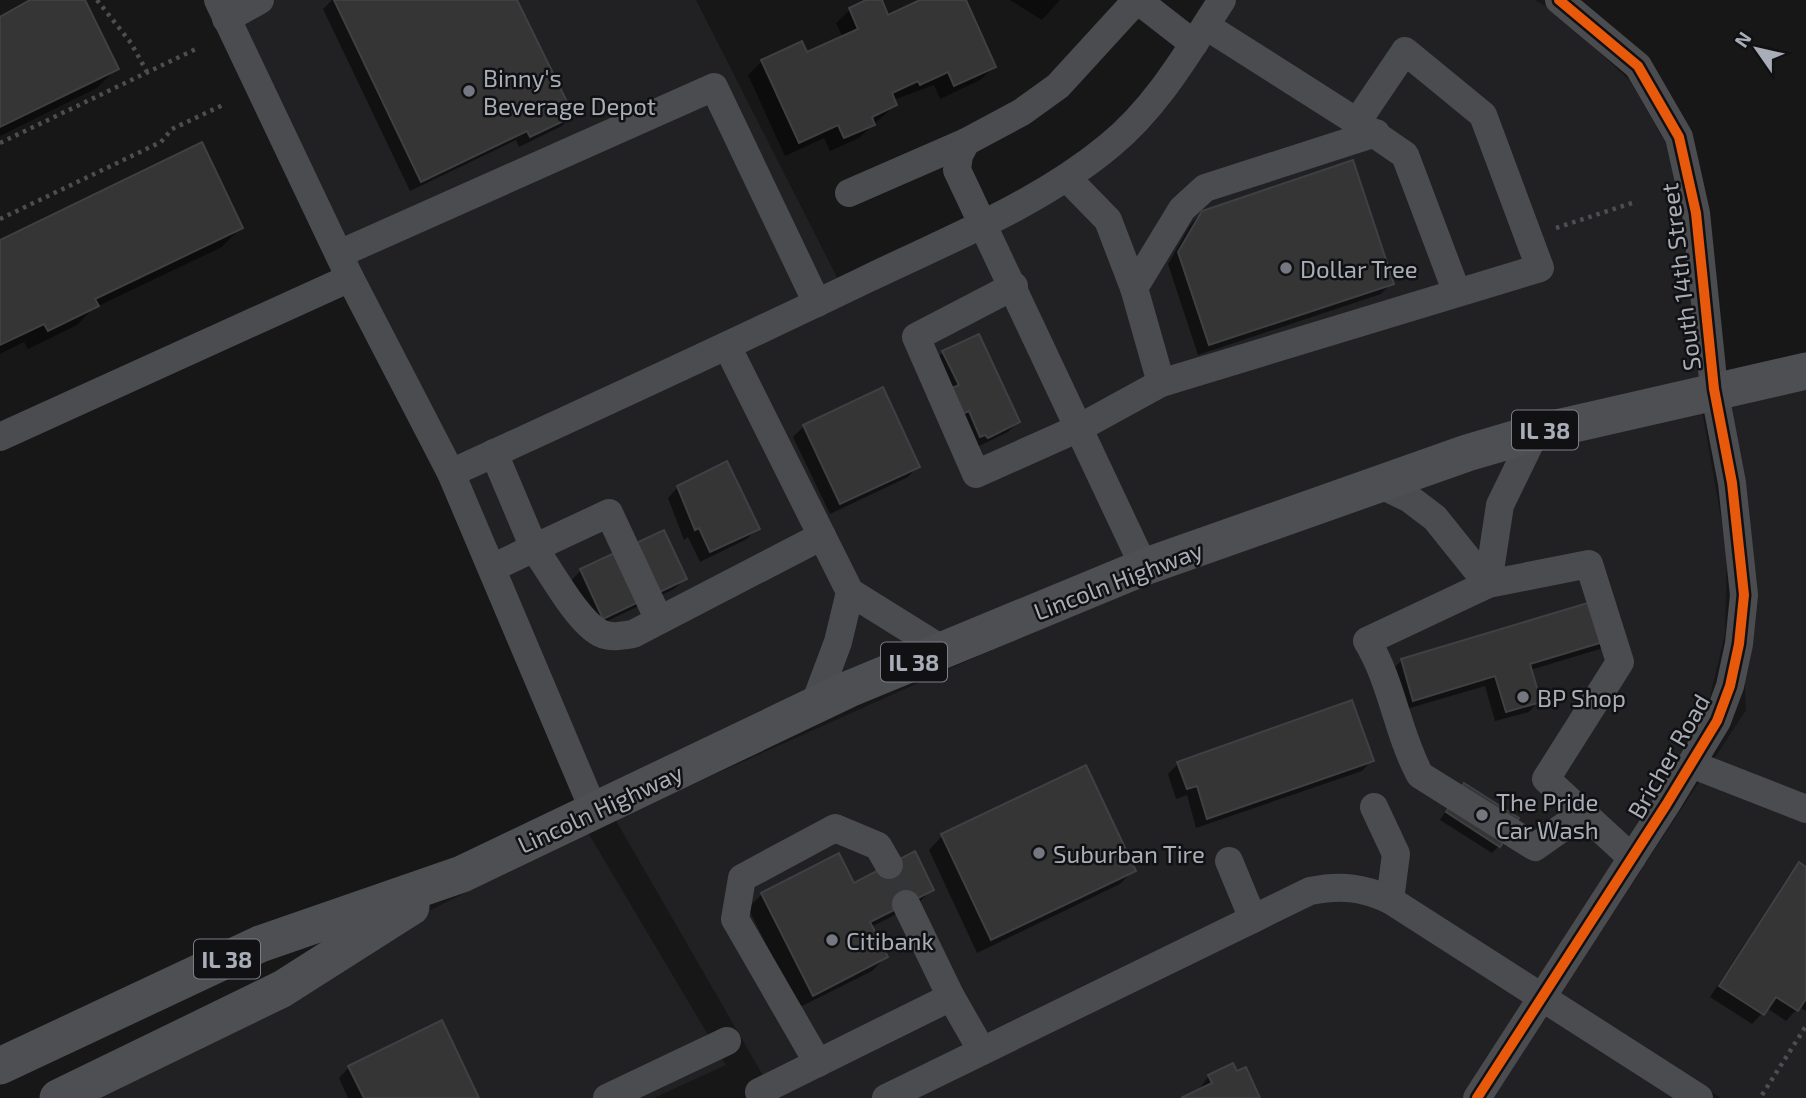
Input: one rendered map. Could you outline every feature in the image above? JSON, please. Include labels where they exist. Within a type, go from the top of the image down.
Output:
[{"type":"main road","name":"Lincoln Highway","points":[[0,1066],[260,944],[462,874],[814,706],[1144,567],[1379,484],[1535,433],[1806,371]]},
{"type":"main road","name":"Lincoln Highway","points":[[58,1098],[282,989],[462,874]]},
{"type":"street","points":[[260,0],[222,10],[345,266],[451,473],[594,811]]},
{"type":"street","points":[[451,473],[985,223],[1067,178],[1111,145],[1142,114],[1222,0]]},
{"type":"street","name":"South 14th Street","points":[[1559,0],[1638,66],[1679,137],[1696,213],[1714,390]]},
{"type":"street","points":[[849,193],[966,142],[1022,112],[1058,86],[1134,2],[1200,35],[1367,128],[1405,155],[1457,293]]},
{"type":"street","points":[[1014,286],[916,337],[976,474],[1079,428],[1161,383],[1540,268],[1483,115],[1405,51],[1367,128],[1205,188],[1182,209],[1134,288]]},
{"type":"street","points":[[0,437],[714,87],[817,303]]},
{"type":"street","points":[[966,142],[959,155],[957,170],[985,223],[1144,567]]},
{"type":"street","points":[[1067,178],[1108,220],[1134,288],[1161,383]]},
{"type":"street","points":[[727,346],[850,592],[943,650]]},
{"type":"street","name":"Bricher Road","points":[[1476,1098],[1691,764],[1717,721],[1730,687],[1739,645],[1744,595],[1734,496],[1714,390]]},
{"type":"street","points":[[1488,584],[1500,505],[1535,433]]},
{"type":"street","points":[[494,453],[534,548],[598,632],[614,637],[632,634],[822,536]]},
{"type":"street","points":[[1379,484],[1410,499],[1435,518],[1488,584]]},
{"type":"street","points":[[492,568],[609,513],[659,620]]},
{"type":"street","points":[[1583,813],[1535,847],[1420,775],[1410,756],[1381,665],[1367,640],[1488,584],[1589,564],[1620,662],[1546,779],[1632,858]]},
{"type":"street","points":[[814,706],[838,642],[850,592]]},
{"type":"street","points":[[1691,764],[1806,809]]},
{"type":"street","points":[[1374,807],[1396,854],[1390,900]]},
{"type":"street","points":[[818,1063],[735,919],[742,878],[835,828],[878,846],[888,865]]},
{"type":"street","points":[[1229,861],[1253,919]]},
{"type":"street","points":[[886,1098],[1310,891],[1337,886],[1367,889],[1390,900],[1699,1098]]},
{"type":"street","points":[[906,904],[951,997],[982,1051]]},
{"type":"street","points":[[759,1092],[951,997]]},
{"type":"street","points":[[607,1098],[727,1041]]},
{"type":"path","points":[[97,0],[131,43],[147,72]]},
{"type":"path","points":[[0,143],[198,48]]},
{"type":"path","points":[[0,219],[161,142],[172,129],[225,104]]},
{"type":"path","points":[[1762,1095],[1806,1026]]},
{"type":"shaded area","points":[[214,0],[696,0],[849,301],[1063,194],[1200,56],[1237,0],[1535,0],[1560,15],[1630,81],[1669,148],[1689,272],[1699,378],[1370,473],[597,797]]},
{"type":"shaded area","points":[[1806,390],[1806,1098],[1721,1098],[1561,993],[1746,710],[1732,406]]},
{"type":"shaded area","points":[[1701,405],[1727,552],[1725,634],[1709,701],[1666,782],[1464,1098],[776,1098],[615,819],[1146,581],[1440,474]]},
{"type":"shaded area","points":[[587,831],[726,1065],[654,1098],[59,1098]]},
{"type":"shaded area","points":[[1546,1012],[1680,1098],[1492,1098]]},
{"type":"building","points":[[30,0],[85,0],[119,69],[0,127],[0,17]]},
{"type":"building","name":"Binny's Beverage Depot","points":[[334,0],[517,0],[574,116],[530,137],[527,131],[421,182]]},
{"type":"building","points":[[866,0],[882,0],[888,15],[920,0],[966,0],[996,67],[954,86],[948,72],[920,85],[918,81],[892,93],[897,105],[872,117],[875,125],[844,138],[838,125],[799,143],[761,60],[802,41],[807,52],[858,29],[849,8]]},
{"type":"building","points":[[202,142],[243,228],[95,299],[99,306],[48,331],[44,324],[0,345],[0,240]]},
{"type":"building","name":"Dollar Tree","points":[[1353,160],[1394,284],[1209,345],[1178,252],[1202,211]]},
{"type":"building","points":[[979,334],[1020,422],[988,438],[985,435],[980,437],[969,411],[962,414],[950,389],[959,385],[942,351]]},
{"type":"building","points":[[883,387],[920,467],[840,504],[803,425]]},
{"type":"building","points":[[727,461],[760,529],[710,552],[699,528],[695,530],[677,486]]},
{"type":"building","points":[[664,530],[687,579],[603,619],[580,569]]},
{"type":"building","points":[[1601,599],[1613,639],[1530,664],[1541,702],[1506,712],[1495,676],[1413,701],[1401,659]]},
{"type":"building","points":[[1352,700],[1374,761],[1207,819],[1197,786],[1187,789],[1177,762]]},
{"type":"building","name":"Suburban Tire","points":[[1086,765],[1136,871],[991,940],[941,834]]},
{"type":"building","name":"The Pride Car Wash","points":[[1464,783],[1519,818],[1500,847],[1446,812]]},
{"type":"building","name":"Citibank","points":[[915,851],[934,890],[870,922],[888,957],[813,996],[761,893],[839,853],[854,883]]},
{"type":"building","points":[[1799,862],[1806,867],[1806,999],[1798,1011],[1776,997],[1764,1015],[1719,986]]},
{"type":"building","points":[[442,1020],[479,1098],[364,1098],[348,1066]]},
{"type":"building","points":[[1233,1063],[1237,1071],[1246,1067],[1260,1098],[1181,1098],[1212,1083],[1208,1075]]},
{"type":"tunnel","points":[[889,865],[906,904]]},
{"type":"cycle path","points":[[1477,1098],[1717,721],[1730,686],[1739,644],[1744,595],[1732,483],[1714,389],[1696,213],[1679,137],[1638,66],[1559,0]]},
{"type":"place","name":"Binny's Beverage Depot","points":[[469,91]]},
{"type":"place","name":"Dollar Tree","points":[[1286,268]]},
{"type":"place","name":"BP Shop","points":[[1523,697]]},
{"type":"place","name":"The Pride Car Wash","points":[[1482,815]]},
{"type":"place","name":"Suburban Tire","points":[[1039,853]]},
{"type":"place","name":"Citibank","points":[[832,940]]}]
